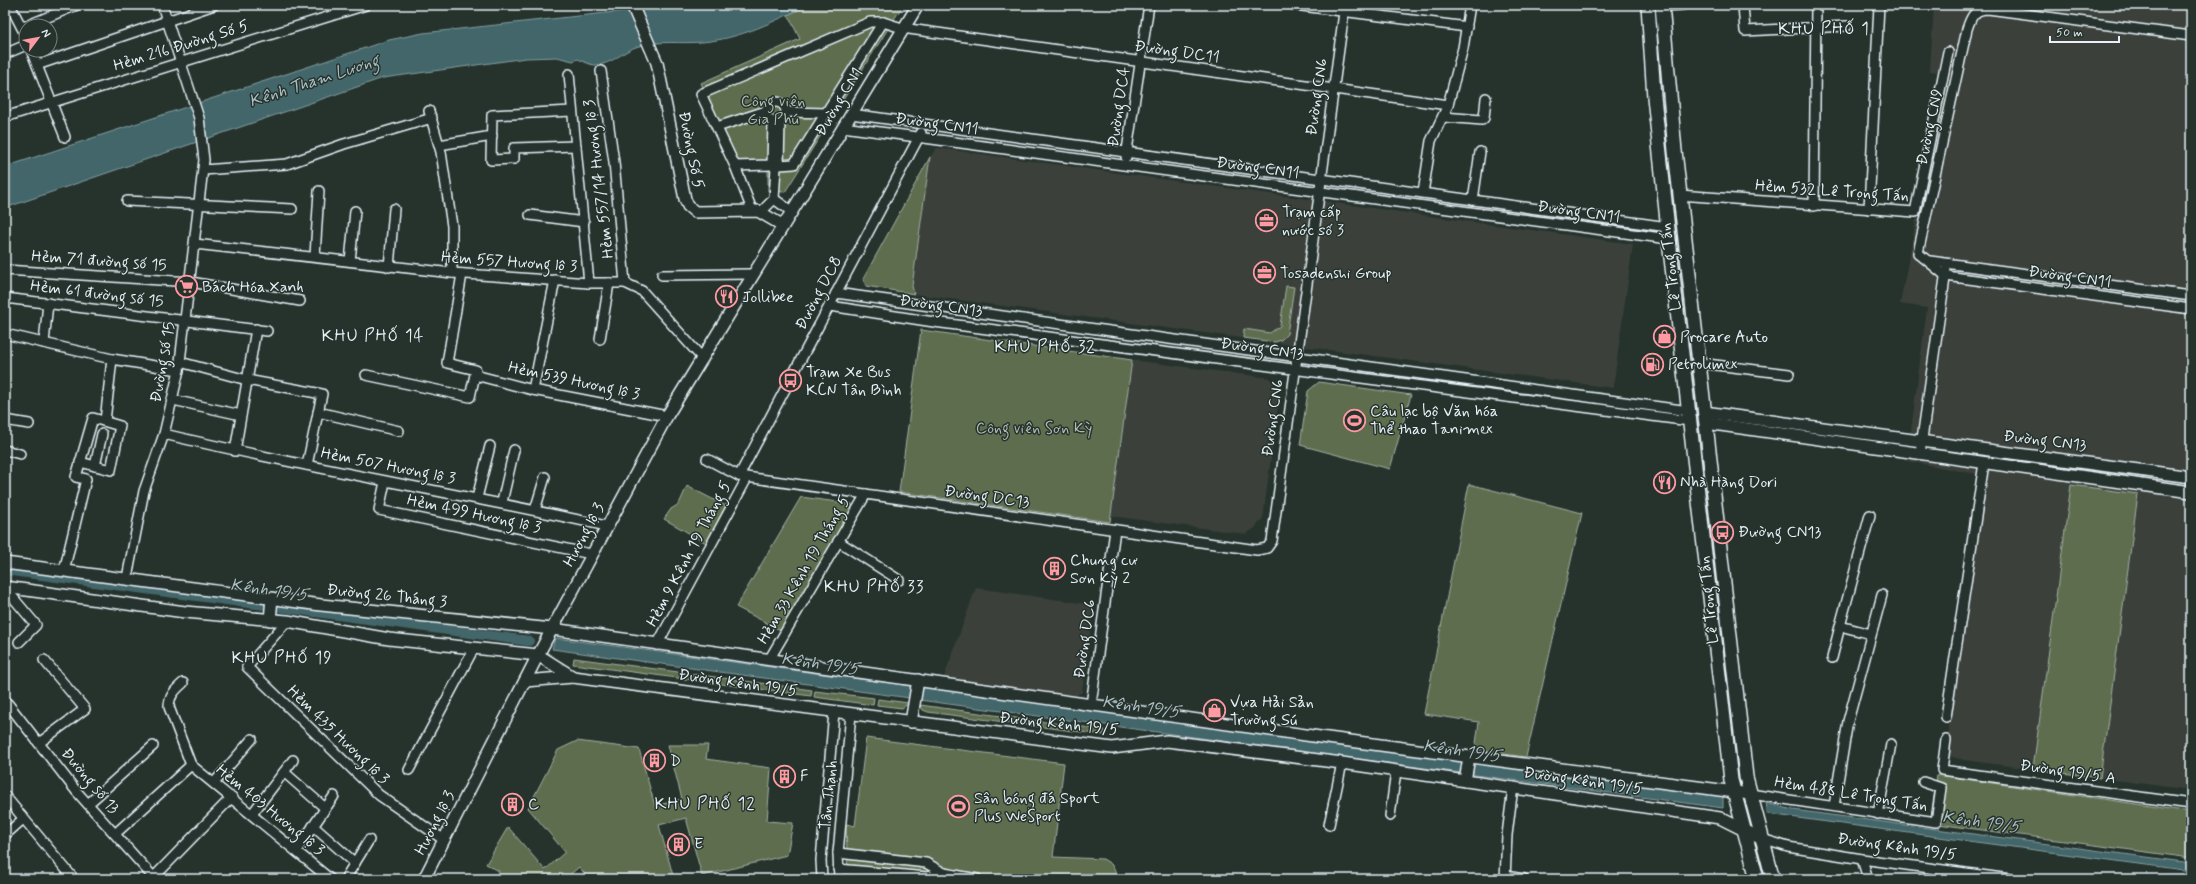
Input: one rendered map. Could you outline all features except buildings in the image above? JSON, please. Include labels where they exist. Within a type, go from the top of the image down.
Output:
[{"type":"main road","name":"Lê Trọng Tấn","points":[[1648,5],[1654,97],[1689,416],[1734,792],[1757,879]]},
{"type":"main road","name":"Lê Trọng Tấn","points":[[1662,6],[1680,195],[1750,794],[1773,879]]},
{"type":"main road","points":[[1689,416],[1705,418]]},
{"type":"street","points":[[10,5],[18,18]]},
{"type":"street","points":[[49,18],[77,5]]},
{"type":"street","points":[[162,5],[180,62]]},
{"type":"street","points":[[36,64],[214,5]]},
{"type":"street","name":"Hẻm 216 Đường Số 5","points":[[5,117],[366,5]]},
{"type":"street","name":"Đường Số 5","points":[[632,5],[657,63],[686,204],[695,212],[756,211]]},
{"type":"street","name":"Đường CN1","points":[[790,213],[852,114],[902,28],[918,5]]},
{"type":"street","name":"Đường DC4","points":[[1126,165],[1149,5]]},
{"type":"street","points":[[1294,5],[1344,8],[1467,27]]},
{"type":"street","points":[[1423,193],[1431,141],[1448,105],[1467,27],[1470,5]]},
{"type":"street","points":[[1662,6],[1683,5]]},
{"type":"street","points":[[1742,5],[1745,31],[1847,26]]},
{"type":"street","points":[[1814,206],[1816,5]]},
{"type":"street","points":[[1869,209],[1879,5]]},
{"type":"street","name":"Đường CN6","points":[[1267,548],[1272,541],[1344,8]]},
{"type":"street","name":"Đường CN9","points":[[1946,276],[1930,261],[1918,253],[1967,29],[1974,12],[1980,9],[1988,9],[2191,36]]},
{"type":"street","points":[[735,166],[776,166],[794,164],[883,22]]},
{"type":"street","points":[[782,225],[756,211],[702,94],[863,23],[883,22]]},
{"type":"street","name":"Đường DC11","points":[[883,22],[902,28],[1448,105]]},
{"type":"street","points":[[5,54],[18,48]]},
{"type":"street","name":"Hẻm 532 Lê Trọng Tấn","points":[[1680,195],[1814,206],[1915,212],[1948,52]]},
{"type":"street","points":[[34,58],[65,138]]},
{"type":"street","name":"Đường số 15","points":[[127,578],[144,491],[164,434],[173,400],[191,282],[203,170],[199,118],[180,62]]},
{"type":"street","name":"Hẻm 557/14 Hương lộ 3","points":[[601,71],[614,162],[625,283]]},
{"type":"street","points":[[568,74],[590,282]]},
{"type":"street","points":[[1443,117],[1482,120],[1484,118],[1486,98]]},
{"type":"street","points":[[776,101],[784,104],[787,112],[786,117],[777,122],[767,117],[766,111],[768,105],[776,101]]},
{"type":"street","points":[[572,111],[492,115],[491,160],[514,158],[514,148],[576,146]]},
{"type":"street","points":[[717,127],[766,111]]},
{"type":"street","points":[[787,112],[826,113]]},
{"type":"street","points":[[203,170],[287,164],[430,114],[438,144],[452,226],[452,273]]},
{"type":"street","name":"Đường CN11","points":[[852,114],[1474,200],[1669,233]]},
{"type":"street","points":[[774,199],[777,122]]},
{"type":"street","name":"Đường DC8","points":[[743,477],[836,293],[926,124]]},
{"type":"street","name":"Đường CN11","points":[[843,127],[1319,192],[1669,233]]},
{"type":"street","points":[[438,144],[492,136]]},
{"type":"street","points":[[1474,200],[1480,152]]},
{"type":"street","points":[[315,256],[319,191]]},
{"type":"street","points":[[756,211],[774,199]]},
{"type":"street","points":[[774,199],[790,213]]},
{"type":"street","points":[[127,201],[199,206],[292,209]]},
{"type":"street","points":[[389,267],[394,209]]},
{"type":"street","points":[[350,261],[355,211]]},
{"type":"street","name":"Hương lộ 3","points":[[424,879],[540,651],[606,526],[667,416],[703,359],[752,274],[790,213]]},
{"type":"street","points":[[530,215],[584,222]]},
{"type":"street","name":"Hẻm 557 Hương lộ 3","points":[[195,244],[315,256],[389,267],[462,274],[625,283],[642,291],[703,359]]},
{"type":"street","name":"Đường CN11","points":[[1930,261],[2191,296]]},
{"type":"street","points":[[1920,453],[1947,264]]},
{"type":"street","name":"Hẻm 71 đường số 15","points":[[5,270],[191,282],[300,301]]},
{"type":"street","name":"Hẻm 539 Hương lộ 3","points":[[462,274],[447,363],[476,370],[475,375],[533,390],[667,416]]},
{"type":"street","points":[[662,275],[752,274]]},
{"type":"street","name":"Đường CN11","points":[[1946,276],[2191,309]]},
{"type":"street","points":[[533,390],[555,280]]},
{"type":"street","points":[[600,339],[609,283]]},
{"type":"street","name":"Đường CN13","points":[[836,293],[1530,389],[1689,416]]},
{"type":"street","name":"Hẻm 61 đường số 15","points":[[5,298],[267,331]]},
{"type":"street","points":[[44,344],[48,303]]},
{"type":"street","name":"Đường CN13","points":[[830,306],[934,322],[1528,400],[1689,416]]},
{"type":"street","points":[[235,451],[256,329]]},
{"type":"street","points":[[5,334],[112,359],[179,366],[322,394],[307,465]]},
{"type":"street","points":[[105,421],[112,359]]},
{"type":"street","points":[[1699,363],[1789,374]]},
{"type":"street","points":[[366,375],[470,397],[475,375]]},
{"type":"street","points":[[1528,400],[1530,389]]},
{"type":"street","points":[[173,400],[241,415]]},
{"type":"street","points":[[318,412],[399,431]]},
{"type":"street","points":[[64,571],[86,479],[76,477],[80,462],[93,418],[120,426],[111,470],[80,462]]},
{"type":"street","name":"Đường CN13","points":[[1705,418],[1921,440],[2191,477]]},
{"type":"street","name":"Đường CN13","points":[[1705,418],[1877,447],[2191,492]]},
{"type":"street","points":[[5,420],[29,424]]},
{"type":"street","points":[[95,466],[102,434]]},
{"type":"street","name":"Hẻm 507 Hương lộ 3","points":[[164,434],[235,451],[385,482],[502,502],[606,526]]},
{"type":"street","points":[[1877,447],[1878,435]]},
{"type":"street","points":[[478,498],[490,446]]},
{"type":"street","points":[[5,450],[20,454]]},
{"type":"street","points":[[502,502],[514,450]]},
{"type":"street","points":[[2006,466],[2008,452]]},
{"type":"street","name":"Đường DC13","points":[[707,459],[743,477],[1257,550],[1267,548]]},
{"type":"street","points":[[1946,717],[1984,463]]},
{"type":"street","points":[[535,510],[545,477]]},
{"type":"street","name":"Hẻm 9 Kênh 19 Tháng 5","points":[[657,645],[743,477]]},
{"type":"street","name":"Hẻm 499 Hương lộ 3","points":[[385,482],[379,510],[591,554]]},
{"type":"street","name":"Hẻm 33 Kênh 19 Tháng 5","points":[[769,660],[866,494]]},
{"type":"street","points":[[1832,658],[1870,515]]},
{"type":"street","name":"Đường DC6","points":[[1091,705],[1115,530]]},
{"type":"street","points":[[838,541],[899,580]]},
{"type":"street","name":"Đường 26 Tháng 3","points":[[5,563],[127,578],[272,600],[550,633]]},
{"type":"street","points":[[5,588],[185,612],[270,616],[287,621],[388,639],[474,648],[540,651]]},
{"type":"street","points":[[5,588],[36,625],[19,642]]},
{"type":"street","points":[[1834,806],[1848,721],[1882,595]]},
{"type":"street","points":[[270,616],[272,600]]},
{"type":"street","name":"Hẻm 435 Hương lộ 3","points":[[287,621],[247,667],[379,795],[444,840]]},
{"type":"street","points":[[1840,626],[1871,634]]},
{"type":"street","name":"Đường Kênh 19/5","points":[[550,633],[657,645],[769,660],[917,683],[1091,705],[1467,769],[1750,794]]},
{"type":"street","points":[[409,770],[474,648]]},
{"type":"street","name":"Đường Kênh 19/5","points":[[540,651],[573,677]]},
{"type":"street","points":[[39,743],[85,709],[44,660]]},
{"type":"street","name":"Đường Kênh 19/5","points":[[525,681],[573,677],[1112,748],[1167,741],[1342,763],[1396,772],[1467,769],[1513,787],[1720,818],[1762,839],[1788,847],[1862,859],[2010,879]]},
{"type":"street","points":[[115,834],[191,765],[169,707],[172,694],[183,683]]},
{"type":"street","points":[[911,722],[917,683]]},
{"type":"street","name":"Đường số 13","points":[[5,700],[88,804],[154,878]]},
{"type":"street","name":"Tân Thạnh","points":[[822,879],[822,860],[834,712]]},
{"type":"street","name":"Tân Thạnh","points":[[839,879],[838,853],[852,714]]},
{"type":"street","points":[[214,783],[252,739]]},
{"type":"street","name":"Đường 19/5 A","points":[[1946,740],[1942,770],[2191,804]]},
{"type":"street","points":[[1878,814],[1890,744]]},
{"type":"street","points":[[88,804],[153,746]]},
{"type":"street","points":[[252,814],[293,760]]},
{"type":"street","points":[[1329,825],[1342,763]]},
{"type":"street","name":"Hẻm 403 Hương lộ 3","points":[[191,765],[232,797],[330,879]]},
{"type":"street","points":[[284,772],[326,808]]},
{"type":"street","points":[[1390,816],[1396,772]]},
{"type":"street","name":"Hẻm 488 Lê Trọng Tấn","points":[[1750,794],[1936,822],[1941,788],[1923,782]]},
{"type":"street","points":[[1513,787],[1506,835],[1505,877],[1524,879]]},
{"type":"street","points":[[5,796],[22,819],[74,879]]},
{"type":"street","points":[[296,851],[334,796]]},
{"type":"street","points":[[154,878],[232,797]]},
{"type":"street","points":[[5,835],[22,819]]},
{"type":"street","points":[[313,826],[355,863]]},
{"type":"street","points":[[345,879],[369,840]]},
{"type":"street","points":[[838,853],[926,863],[944,873],[978,879]]},
{"type":"street","points":[[1862,859],[1868,879]]},
{"type":"street","points":[[838,869],[927,877],[944,873]]},
{"type":"shaded area","points":[[1934,5],[2191,5],[2191,790],[1964,760],[1949,756],[1949,723],[1976,474],[1907,461],[1927,308],[1900,304],[1944,73],[1930,71]]},
{"type":"shaded area","points":[[937,148],[1633,244],[1613,388],[914,294],[912,286],[930,157]]},
{"type":"shaded area","points":[[1132,360],[1270,378],[1279,397],[1263,518],[1255,528],[1246,534],[1111,516]]},
{"type":"shaded area","points":[[976,588],[1094,605],[1082,692],[1074,697],[944,677]]},
{"type":"green space","name":"Công viên Gia Phú","points":[[808,5],[903,5],[785,192],[768,191],[768,168],[737,164],[701,83],[800,39],[788,15]]},
{"type":"green space","points":[[930,157],[912,286],[914,294],[866,286],[863,279]]},
{"type":"green space","points":[[1286,286],[1294,287],[1287,334],[1281,340],[1275,342],[1243,338],[1244,329],[1270,333],[1280,326]]},
{"type":"green space","name":"Công viên Sơn Kỳ","points":[[921,330],[1132,360],[1110,522],[899,492]]},
{"type":"green space","name":"Câu lạc bộ Văn hóa Thể thao Tanimex","points":[[1319,382],[1411,395],[1390,469],[1300,445],[1308,391]]},
{"type":"green space","points":[[1469,484],[1582,513],[1526,757],[1475,750],[1479,722],[1424,714]]},
{"type":"green space","points":[[2071,485],[2138,494],[2100,778],[2033,769]]},
{"type":"green space","points":[[687,486],[728,507],[708,544],[664,519],[671,509],[679,504]]},
{"type":"green space","points":[[801,497],[852,504],[853,509],[782,631],[736,607]]},
{"type":"green space","points":[[574,658],[812,690],[811,696],[573,664]]},
{"type":"green space","points":[[815,691],[874,698],[873,705],[814,697]]},
{"type":"green space","points":[[878,699],[909,703],[902,708],[877,705]]},
{"type":"green space","points":[[920,705],[1105,730],[1104,735],[928,712],[923,710]]},
{"type":"green space","name":"Sân bóng đá Sport Plus WeSport","points":[[866,738],[1064,763],[1053,857],[1103,859],[1111,864],[1120,879],[848,879],[846,824],[855,826]]},
{"type":"green space","points":[[577,741],[639,749],[655,806],[682,799],[668,745],[708,745],[706,759],[771,768],[767,821],[793,823],[787,855],[702,876],[686,818],[659,825],[674,879],[589,879],[579,867],[565,879],[495,879],[499,871],[486,864],[508,827],[545,870],[565,852],[528,808],[558,750]]},
{"type":"green space","points":[[1937,775],[2191,812],[2191,858],[1930,823]]},
{"type":"water","name":"Kênh Tham Lương","points":[[679,5],[808,5],[744,33],[702,42],[647,44],[633,48],[607,63],[593,65],[578,59],[573,61],[557,57],[526,58],[383,78],[5,208],[5,167],[389,40],[423,33]]},
{"type":"water","points":[[555,638],[911,686],[910,698],[552,649]]},
{"type":"water","points":[[921,687],[1464,762],[1462,773],[919,700]]},
{"type":"water","points":[[1470,763],[1723,796],[1723,808],[1468,774]]},
{"type":"water","points":[[1766,803],[1793,810],[2191,863],[2191,871],[1768,814]]},
{"type":"waterway","name":"Kênh 19/5","points":[[5,570],[529,641]]},
{"type":"place","name":"Trạm cấp nước số 3","points":[[1266,221]]},
{"type":"place","name":"Tosadenshi Group","points":[[1264,273]]},
{"type":"place","name":"Bách Hóa Xanh","points":[[187,287]]},
{"type":"place","name":"Jollibee","points":[[726,297]]},
{"type":"place","name":"Procare Auto","points":[[1664,337]]},
{"type":"place","name":"Petrolimex","points":[[1653,364]]},
{"type":"place","name":"Trạm Xe Bus KCN Tân Bình","points":[[790,381]]},
{"type":"place","name":"Câu lạc bộ Văn hóa Thể thao Tanimex","points":[[1354,420]]},
{"type":"place","name":"Nhà Hàng Dori","points":[[1664,482]]},
{"type":"place","name":"Đường CN13","points":[[1722,532]]},
{"type":"place","name":"Chung cư Sơn Kỳ 2","points":[[1054,569]]},
{"type":"place","name":"Vựa Hải Sản Trường Sú","points":[[1214,711]]},
{"type":"place","name":"D","points":[[655,761]]},
{"type":"place","name":"F","points":[[784,776]]},
{"type":"place","name":"C","points":[[512,804]]},
{"type":"place","name":"Sân bóng đá Sport Plus WeSport","points":[[958,807]]},
{"type":"place","name":"E","points":[[679,844]]},
{"type":"district","name":"KHU PHỐ 1","points":[[1824,29]]},
{"type":"district","name":"KHU PHỐ 14","points":[[373,336]]},
{"type":"district","name":"KHU PHỐ 32","points":[[1045,347]]},
{"type":"district","name":"KHU PHỐ 33","points":[[874,587]]},
{"type":"district","name":"KHU PHỐ 19","points":[[282,658]]},
{"type":"district","name":"KHU PHỐ 12","points":[[705,804]]}]
